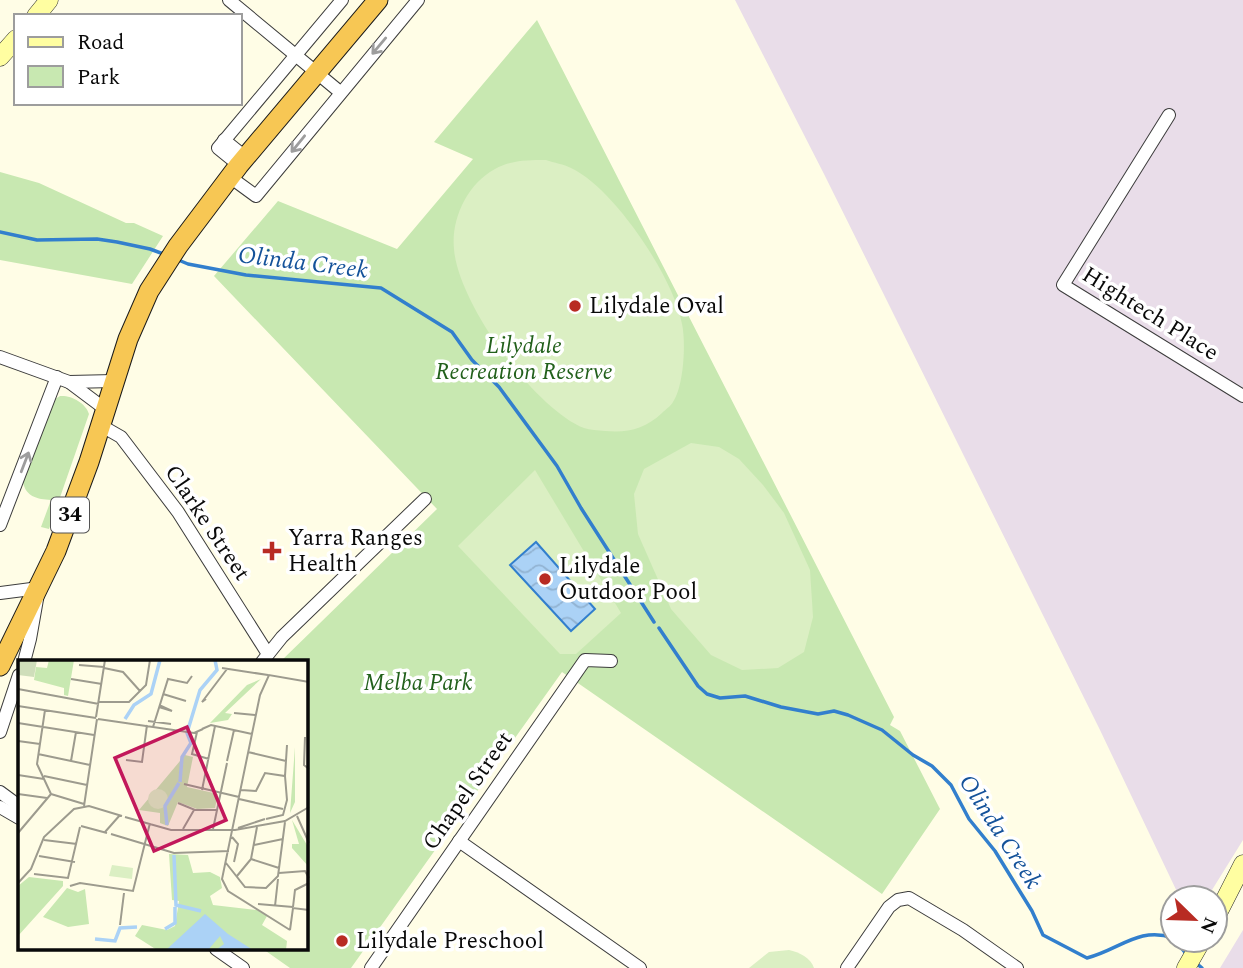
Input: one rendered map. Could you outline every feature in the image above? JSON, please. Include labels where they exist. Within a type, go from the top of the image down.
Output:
[{"type":"highway","name":"34","points":[[0,666],[39,588],[68,521],[143,303],[162,269],[238,166],[379,0]]},
{"type":"main road","points":[[38,14],[49,0]]},
{"type":"main road","points":[[0,57],[14,41]]},
{"type":"main road","points":[[1229,889],[1243,864]]},
{"type":"main road","points":[[1229,901],[1243,884]]},
{"type":"street","points":[[229,0],[340,92]]},
{"type":"street","points":[[342,0],[218,148],[238,166],[256,196],[418,0]]},
{"type":"street","name":"Hightech Place","points":[[1169,115],[1063,285],[1243,396]]},
{"type":"street","name":"Clarke Street","points":[[0,357],[63,380],[114,381]]},
{"type":"street","points":[[0,525],[63,380]]},
{"type":"street","name":"Clarke Street","points":[[63,380],[121,437],[178,512],[265,658]]},
{"type":"street","points":[[265,658],[282,637],[425,499]]},
{"type":"street","points":[[0,593],[39,588],[25,660]]},
{"type":"street","name":"Chapel Street","points":[[371,968],[585,660],[611,661]]},
{"type":"street","points":[[0,732],[18,678]]},
{"type":"street","points":[[0,792],[18,805]]},
{"type":"street","points":[[0,807],[18,817]]},
{"type":"street","points":[[459,841],[640,968]]},
{"type":"street","points":[[847,968],[890,907],[898,900],[909,898],[963,930],[1017,968]]},
{"type":"street","points":[[216,950],[243,968]]},
{"type":"shaded area","points":[[735,0],[1243,0],[1243,840],[1216,884],[1173,884],[1100,730]]},
{"type":"shaded area","points":[[1243,930],[1243,968],[1220,968]]},
{"type":"green space","name":"Lilydale Recreation Reserve","points":[[537,20],[894,717],[890,725],[900,731],[940,809],[882,894],[562,672],[351,968],[290,968],[264,950],[308,950],[308,660],[282,660],[437,509],[214,276],[278,201],[397,249],[473,159],[434,142]]},
{"type":"green space","name":"Lilydale Oval","points":[[546,160],[571,168],[605,194],[640,236],[677,305],[684,342],[680,386],[671,405],[649,423],[636,429],[613,431],[584,428],[564,417],[543,399],[522,377],[484,324],[459,271],[454,249],[455,226],[463,203],[476,184],[501,166],[520,161]]},
{"type":"green space","points":[[0,172],[39,183],[126,223],[134,223],[163,236],[132,284],[0,260]]},
{"type":"green space","points":[[60,396],[78,400],[89,414],[49,529],[41,527],[51,500],[33,496],[23,482],[52,401]]},
{"type":"green space","points":[[691,443],[719,447],[739,459],[784,513],[810,570],[813,617],[804,652],[778,668],[742,670],[711,655],[671,609],[638,534],[634,494],[644,469]]},
{"type":"green space","name":"Lilydale Outdoor Pool","points":[[535,470],[621,613],[576,654],[560,654],[458,546]]},
{"type":"green space","points":[[789,950],[804,956],[814,968],[749,968],[769,952]]},
{"type":"water","points":[[536,542],[595,609],[571,631],[510,565]]},
{"type":"waterway","name":"Olinda Creek","points":[[0,232],[37,240],[97,239],[150,249],[166,255]]},
{"type":"waterway","name":"Olinda Creek","points":[[176,259],[188,264],[246,275],[381,288],[452,332],[472,360],[499,387],[557,466],[654,622]]},
{"type":"waterway","name":"Olinda Creek","points":[[659,628],[698,686],[707,694],[720,698],[745,696],[818,714],[834,711],[848,715],[882,730],[913,755],[932,766],[951,785],[969,819],[995,851],[1032,911],[1043,935],[1087,958],[1129,940],[1159,935]]},
{"type":"waterway","name":"Olinda Creek","points":[[1195,962],[1202,968]]},
{"type":"place","name":"Lilydale Oval","points":[[575,306]]},
{"type":"place","name":"Yarra Ranges Health","points":[[272,551]]},
{"type":"place","name":"Lilydale Outdoor Pool","points":[[545,579]]},
{"type":"place","name":"Lilydale Preschool","points":[[342,941]]},
{"type":"park label","name":"Melba Park","points":[[418,683]]}]
